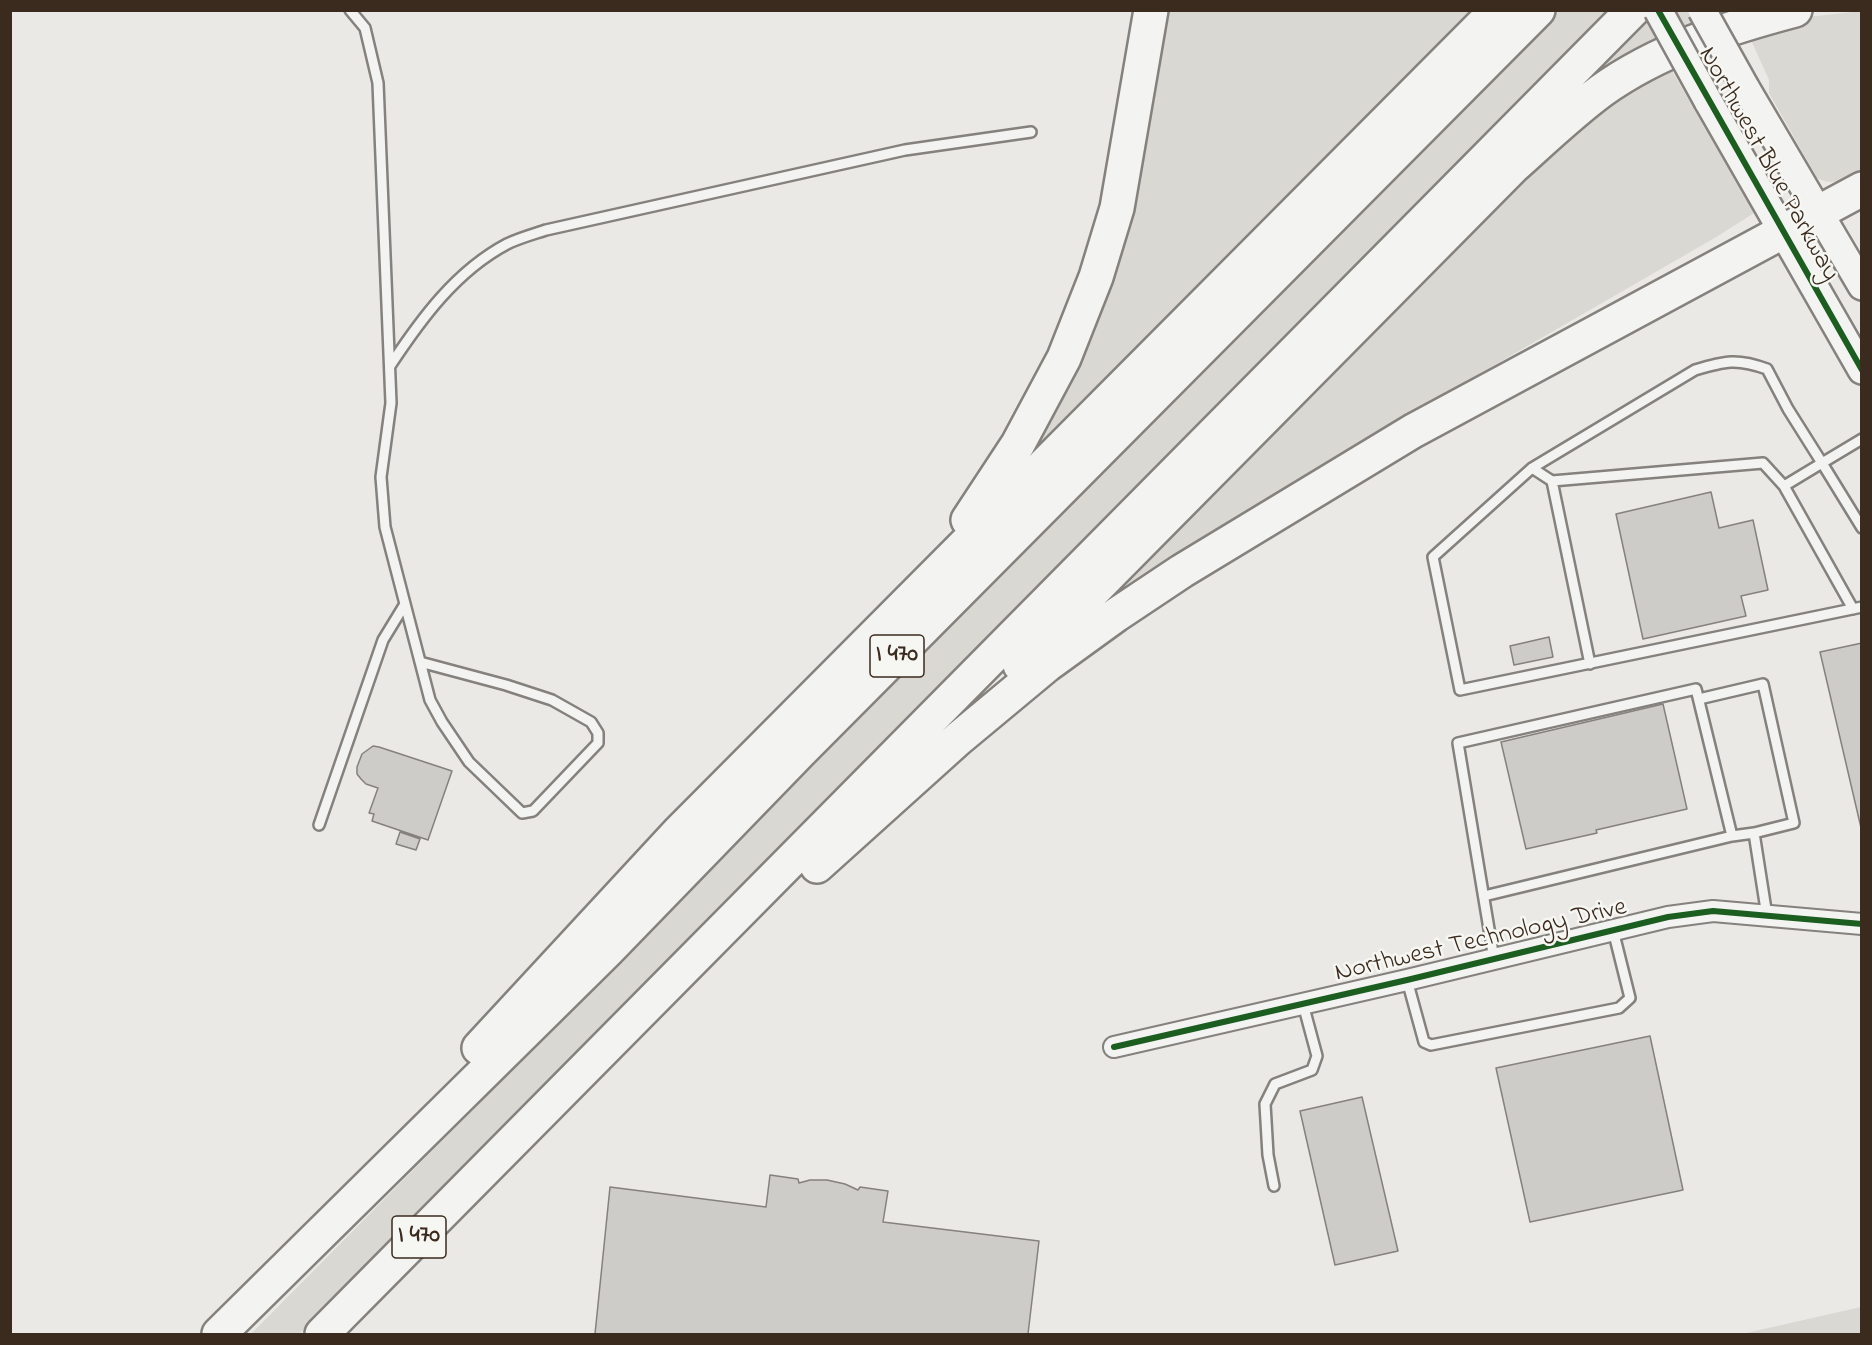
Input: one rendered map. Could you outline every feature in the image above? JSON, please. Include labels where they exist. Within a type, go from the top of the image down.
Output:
[{"type":"highway","points":[[907,601],[968,520],[1018,444],[1064,358],[1096,278],[1117,208],[1151,10]]},
{"type":"highway","points":[[253,1299],[494,1031],[678,833],[1497,10]]},
{"type":"highway","name":"I 470","points":[[219,1335],[608,950],[800,752],[1538,10]]},
{"type":"highway","name":"I 470","points":[[322,1335],[1633,10]]},
{"type":"highway","points":[[876,811],[1497,183],[1570,115],[1631,72],[1690,43],[1741,24],[1795,10]]},
{"type":"highway","points":[[516,1140],[876,811],[1047,665],[1116,615],[1182,571],[1413,431],[1862,189]]},
{"type":"street","name":"Northwest Blue Parkway","points":[[1658,10],[1862,370]]},
{"type":"street","name":"Northwest Blue Parkway","points":[[1702,10],[1862,286]]},
{"type":"street","name":"Northwest Technology Drive","points":[[1114,1047],[1668,917],[1713,911],[1862,924]]},
{"type":"lane","points":[[350,10],[365,28],[378,83],[391,403],[381,477],[385,527],[420,662],[430,700],[441,722],[470,762],[522,813],[533,811],[598,743],[598,733],[591,722],[552,700],[420,662]]},
{"type":"lane","points":[[390,366],[418,324],[460,276],[507,244],[546,230],[905,150],[1031,132]]},
{"type":"lane","points":[[1532,468],[1552,481],[1763,463],[1784,486],[1857,608],[1460,690],[1433,557],[1532,468],[1695,370],[1725,362],[1748,362],[1767,369],[1788,409],[1862,528]]},
{"type":"lane","points":[[1784,486],[1862,439]]},
{"type":"lane","points":[[1552,481],[1590,664]]},
{"type":"lane","points":[[319,825],[382,640],[405,604]]},
{"type":"lane","points":[[1484,896],[1794,823],[1763,684],[1699,699]]},
{"type":"lane","points":[[1494,959],[1458,743],[1696,689],[1732,836]]},
{"type":"lane","points":[[1754,832],[1767,915]]},
{"type":"lane","points":[[1407,980],[1424,1042],[1431,1045],[1619,1008],[1630,998],[1614,930]]},
{"type":"lane","points":[[1274,1186],[1268,1155],[1265,1104],[1275,1084],[1312,1070],[1317,1056],[1303,1004]]},
{"type":"shaded area","points":[[1166,11],[1480,11],[997,498],[1121,236],[1142,165]]},
{"type":"shaded area","points":[[1559,11],[1609,11],[299,1334],[251,1334]]},
{"type":"shaded area","points":[[1655,11],[1749,11],[1572,94]]},
{"type":"shaded area","points":[[1861,11],[1861,173],[1839,181],[1823,181],[1817,178],[1769,93],[1769,80],[1747,31],[1807,17]]},
{"type":"shaded area","points":[[1668,64],[1754,213],[1453,389],[1389,432],[1083,625],[1106,599],[1568,132]]},
{"type":"shaded area","points":[[1861,1307],[1861,1334],[1742,1334]]},
{"type":"building","points":[[1711,492],[1719,528],[1753,520],[1768,590],[1741,596],[1746,616],[1643,639],[1616,514]]},
{"type":"building","points":[[1549,637],[1553,657],[1514,665],[1510,646]]},
{"type":"building","points":[[1862,643],[1862,832],[1820,652]]},
{"type":"building","points":[[1663,704],[1687,809],[1526,849],[1501,742]]},
{"type":"building","points":[[373,746],[452,771],[428,840],[372,821],[374,814],[369,813],[378,788],[366,784],[361,779],[357,774],[357,767],[362,754]]},
{"type":"building","points":[[400,832],[420,839],[416,850],[396,844]]},
{"type":"building","points":[[1650,1036],[1683,1190],[1530,1222],[1496,1068]]},
{"type":"building","points":[[1362,1097],[1398,1251],[1335,1265],[1300,1111]]},
{"type":"building","points":[[770,1175],[798,1179],[799,1183],[810,1180],[827,1180],[858,1190],[860,1187],[888,1191],[883,1222],[1039,1241],[1028,1334],[595,1334],[610,1187],[766,1207]]},
{"type":"cycle path","points":[[1658,10],[1862,370]]},
{"type":"cycle path","points":[[1114,1047],[1668,917],[1713,911],[1862,924]]}]
